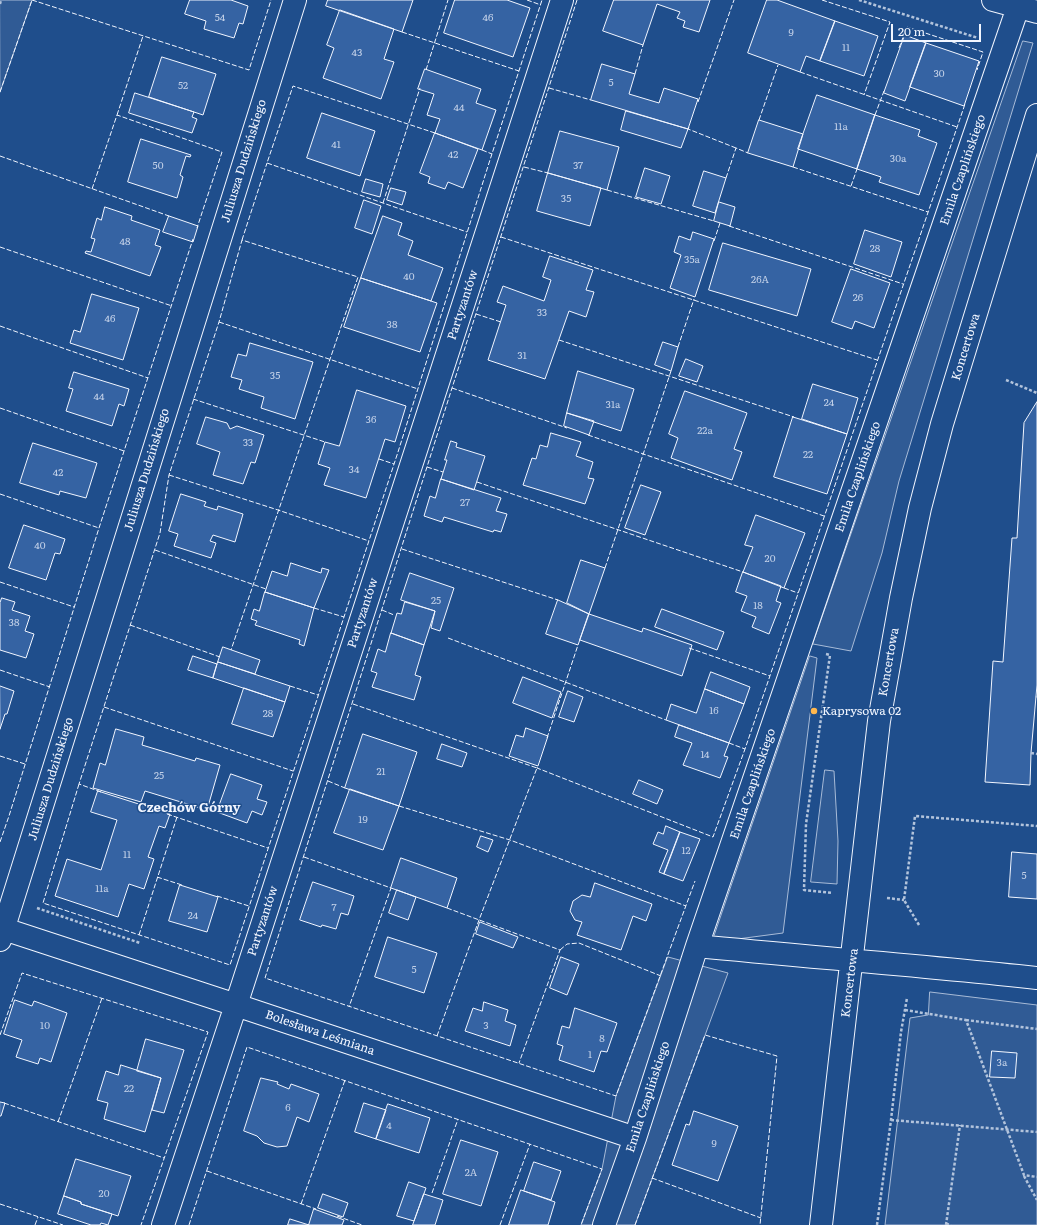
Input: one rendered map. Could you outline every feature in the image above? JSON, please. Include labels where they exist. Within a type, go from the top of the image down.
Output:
[{"type":"street","name":"Juliusza Dudzińskiego","points":[[2,935],[295,0]]},
{"type":"street","name":"Partyzantów","points":[[163,1225],[562,0]]},
{"type":"street","points":[[993,0],[1027,10]]},
{"type":"street","name":"Emila Czaplińskiego","points":[[604,1225],[635,1138],[697,946],[1004,47],[1027,10]]},
{"type":"street","name":"Koncertowa","points":[[821,1225],[879,722],[899,606],[918,515],[942,424],[1037,115]]},
{"type":"street","name":"Bolesława Leśmiana","points":[[2,935],[236,1004],[635,1138]]},
{"type":"street","points":[[697,946],[852,961],[912,965],[1037,978]]},
{"type":"path","points":[[0,4],[1,0]]},
{"type":"path","points":[[859,0],[1004,47]]},
{"type":"path","points":[[1006,380],[1037,393]]},
{"type":"path","points":[[800,646],[830,655],[806,824],[804,890],[836,893]]},
{"type":"path","points":[[1031,753],[1037,754]]},
{"type":"path","points":[[919,925],[904,900],[915,816],[1037,826]]},
{"type":"path","points":[[887,898],[904,900]]},
{"type":"path","points":[[13,899],[147,946]]},
{"type":"path","points":[[877,1225],[892,1120],[901,1032],[907,998]]},
{"type":"path","points":[[905,1010],[966,1020],[1037,1029]]},
{"type":"path","points":[[966,1020],[1024,1175],[1037,1200]]},
{"type":"path","points":[[892,1120],[1037,1132]]},
{"type":"path","points":[[951,1225],[946,1225],[960,1125]]},
{"type":"path","points":[[1024,1175],[1037,1177]]},
{"type":"shaded area","points":[[0,0],[32,0],[0,92]]},
{"type":"shaded area","points":[[1023,41],[1033,43],[899,481],[882,553],[851,651],[813,644]]},
{"type":"shaded area","points":[[810,656],[817,658],[783,933],[730,940],[714,937]]},
{"type":"shaded area","points":[[825,770],[834,771],[838,841],[837,884],[811,882]]},
{"type":"shaded area","points":[[668,957],[728,973],[635,1225],[581,1225],[602,1169],[616,1096]]},
{"type":"shaded area","points":[[930,992],[1037,1005],[1037,1225],[885,1225],[910,1018],[928,1015]]},
{"type":"building","points":[[190,0],[231,0],[248,6],[243,24],[239,23],[234,38],[204,29],[206,21],[185,14]]},
{"type":"building","points":[[328,0],[413,0],[402,32],[326,6]]},
{"type":"building","points":[[455,0],[507,0],[530,8],[513,57],[444,33]]},
{"type":"building","points":[[614,0],[710,0],[699,32],[683,27],[685,21],[677,18],[680,12],[657,4],[643,45],[603,31]]},
{"type":"building","points":[[767,0],[777,0],[835,21],[820,61],[806,56],[800,72],[748,53]]},
{"type":"building","points":[[340,10],[394,29],[384,59],[394,62],[381,99],[323,78],[334,48],[327,45]]},
{"type":"building","points":[[835,21],[878,36],[864,76],[820,61]]},
{"type":"building","points":[[905,35],[926,43],[905,101],[884,93]]},
{"type":"building","points":[[926,43],[979,61],[964,106],[910,87]]},
{"type":"building","points":[[162,57],[216,74],[203,115],[149,97]]},
{"type":"building","points":[[602,64],[635,74],[629,94],[659,103],[664,88],[698,99],[688,129],[591,100]]},
{"type":"building","points":[[425,69],[481,89],[476,103],[496,110],[482,150],[435,133],[440,119],[427,115],[434,94],[418,89]]},
{"type":"building","points":[[135,93],[194,112],[192,117],[197,119],[192,133],[129,113]]},
{"type":"building","points":[[817,95],[875,115],[857,169],[798,149]]},
{"type":"building","points":[[626,111],[688,129],[681,148],[621,130]]},
{"type":"building","points":[[322,113],[375,131],[360,176],[307,158]]},
{"type":"building","points":[[875,115],[920,130],[918,136],[937,143],[919,195],[879,182],[881,177],[857,169]]},
{"type":"building","points":[[759,120],[803,134],[793,167],[748,153]]},
{"type":"building","points":[[560,131],[619,147],[607,190],[548,173]]},
{"type":"building","points":[[435,133],[478,149],[463,188],[448,182],[445,189],[428,183],[430,177],[420,173]]},
{"type":"building","points":[[141,139],[191,155],[190,157],[186,156],[180,175],[183,177],[177,198],[128,182]]},
{"type":"building","points":[[645,168],[670,176],[661,204],[636,197]]},
{"type":"building","points":[[704,171],[726,178],[715,213],[693,206]]},
{"type":"building","points":[[548,173],[601,188],[590,226],[537,211]]},
{"type":"building","points":[[366,179],[383,184],[380,197],[362,192]]},
{"type":"building","points":[[391,188],[406,192],[402,205],[387,200]]},
{"type":"building","points":[[364,200],[381,206],[372,234],[355,228]]},
{"type":"building","points":[[719,202],[735,207],[730,226],[714,221]]},
{"type":"building","points":[[105,207],[132,216],[131,220],[160,230],[155,245],[161,247],[150,276],[85,253],[86,251],[91,252],[95,239],[91,238],[97,218],[101,220]]},
{"type":"building","points":[[169,216],[198,226],[193,242],[163,232]]},
{"type":"building","points":[[383,216],[402,223],[398,235],[413,241],[408,255],[443,268],[431,301],[361,278]]},
{"type":"building","points":[[865,230],[902,242],[891,277],[854,264]]},
{"type":"building","points":[[693,232],[714,239],[695,297],[670,288],[681,255],[674,252],[679,236],[690,240]]},
{"type":"building","points":[[723,243],[811,269],[797,316],[709,290]]},
{"type":"building","points":[[550,256],[593,270],[586,290],[594,292],[586,317],[569,311],[545,379],[488,360],[506,305],[497,302],[503,286],[544,301],[551,280],[543,277]]},
{"type":"building","points":[[851,269],[890,283],[874,328],[855,321],[852,329],[832,322]]},
{"type":"building","points":[[361,278],[437,303],[420,352],[344,327]]},
{"type":"building","points":[[92,294],[139,308],[123,360],[70,343],[74,330],[80,332]]},
{"type":"building","points":[[663,342],[678,347],[671,371],[655,365]]},
{"type":"building","points":[[250,343],[313,362],[295,419],[261,408],[264,397],[239,389],[242,380],[231,377],[238,354],[246,356]]},
{"type":"building","points":[[686,359],[703,366],[697,382],[679,376]]},
{"type":"building","points":[[578,371],[634,389],[621,431],[567,413]]},
{"type":"building","points":[[74,372],[129,389],[124,406],[119,404],[112,426],[66,411],[73,389],[69,388]]},
{"type":"building","points":[[813,384],[858,398],[847,434],[802,419]]},
{"type":"building","points":[[357,390],[406,406],[395,442],[385,439],[366,498],[324,485],[330,468],[318,464],[325,442],[339,446]]},
{"type":"building","points":[[685,391],[747,413],[734,449],[742,452],[732,480],[671,458],[678,438],[669,434]]},
{"type":"building","points":[[1037,402],[1037,685],[1031,753],[1030,785],[985,782],[993,661],[1003,662],[1012,538],[1017,538],[1024,423]]},
{"type":"building","points":[[567,413],[594,421],[589,435],[564,426]]},
{"type":"building","points":[[206,417],[227,423],[230,429],[237,426],[264,435],[255,463],[251,462],[243,484],[213,475],[220,452],[197,444]]},
{"type":"building","points":[[793,417],[847,434],[827,494],[774,477]]},
{"type":"building","points":[[551,433],[581,442],[576,456],[593,462],[588,478],[594,479],[585,504],[523,485],[532,458],[536,459],[540,445],[547,447]]},
{"type":"building","points":[[451,441],[457,443],[456,447],[485,456],[474,490],[441,479]]},
{"type":"building","points":[[33,443],[97,463],[86,498],[60,491],[59,495],[20,483]]},
{"type":"building","points":[[441,479],[501,498],[496,511],[507,514],[501,532],[494,530],[493,532],[444,517],[442,522],[424,516],[430,496],[435,498]]},
{"type":"building","points":[[641,485],[661,492],[645,535],[625,528]]},
{"type":"building","points":[[181,494],[206,502],[204,506],[217,510],[218,506],[243,514],[235,542],[213,535],[210,541],[216,543],[211,558],[174,546],[178,534],[169,531]]},
{"type":"building","points":[[756,515],[805,533],[784,588],[743,572],[753,547],[745,545]]},
{"type":"building","points":[[24,525],[65,539],[60,554],[55,553],[46,580],[9,568]]},
{"type":"building","points":[[581,560],[605,568],[589,614],[567,603]]},
{"type":"building","points":[[291,563],[321,573],[322,568],[329,570],[314,608],[265,592],[272,571],[287,576]]},
{"type":"building","points":[[743,572],[781,586],[776,601],[781,603],[769,634],[752,627],[756,617],[741,611],[747,596],[736,592]]},
{"type":"building","points":[[410,573],[454,588],[440,631],[431,628],[435,611],[401,600]]},
{"type":"building","points":[[265,592],[314,608],[304,646],[299,644],[300,640],[255,625],[257,621],[251,619],[254,609],[259,611]]},
{"type":"building","points":[[2,598],[15,602],[12,610],[30,616],[25,631],[34,634],[26,658],[0,650],[0,603]]},
{"type":"building","points":[[558,600],[589,614],[578,645],[546,634]]},
{"type":"building","points":[[405,602],[435,611],[424,645],[391,633],[397,613],[401,614]]},
{"type":"building","points":[[662,609],[724,632],[717,650],[655,627]]},
{"type":"building","points":[[589,614],[642,632],[643,628],[692,645],[682,676],[580,640]]},
{"type":"building","points":[[391,633],[424,645],[415,675],[421,677],[414,700],[372,687],[377,673],[371,671],[378,649],[385,652]]},
{"type":"building","points":[[223,647],[260,660],[255,674],[218,662]]},
{"type":"building","points":[[193,656],[217,664],[213,678],[188,670]]},
{"type":"building","points":[[218,662],[290,686],[285,702],[213,678]]},
{"type":"building","points":[[711,672],[750,687],[744,704],[705,689]]},
{"type":"building","points":[[523,677],[561,692],[552,718],[513,703]]},
{"type":"building","points":[[0,686],[14,691],[7,714],[5,714],[0,729]]},
{"type":"building","points":[[244,688],[285,702],[273,737],[232,724]]},
{"type":"building","points":[[705,689],[744,704],[729,743],[666,720],[671,704],[696,713]]},
{"type":"building","points":[[568,691],[583,697],[574,722],[559,717]]},
{"type":"building","points":[[679,725],[729,743],[724,756],[728,757],[720,778],[683,765],[692,743],[675,737]]},
{"type":"building","points":[[526,728],[548,736],[538,766],[509,756],[516,735],[523,737]]},
{"type":"building","points":[[116,729],[144,737],[142,745],[195,761],[196,758],[220,765],[207,810],[145,791],[141,802],[93,788],[100,763],[105,765]]},
{"type":"building","points":[[363,734],[417,752],[399,806],[345,788]]},
{"type":"building","points":[[442,744],[467,753],[462,767],[437,759]]},
{"type":"building","points":[[231,774],[262,785],[257,799],[267,802],[262,815],[252,811],[247,823],[217,812]]},
{"type":"building","points":[[639,780],[663,790],[657,804],[633,794]]},
{"type":"building","points":[[350,789],[399,806],[383,850],[334,833]]},
{"type":"building","points":[[98,791],[170,814],[165,828],[159,826],[148,857],[154,859],[144,889],[129,884],[118,917],[55,896],[67,859],[101,870],[117,820],[91,812]]},
{"type":"building","points":[[666,826],[680,832],[664,874],[659,872],[668,850],[653,844],[658,832],[663,834]]},
{"type":"building","points":[[680,832],[700,839],[683,881],[664,874]]},
{"type":"building","points":[[481,836],[493,840],[488,852],[477,847]]},
{"type":"building","points":[[1012,852],[1037,854],[1037,899],[1009,897]]},
{"type":"building","points":[[401,858],[457,878],[447,908],[391,888]]},
{"type":"building","points":[[313,882],[354,896],[348,915],[341,913],[336,929],[322,925],[321,927],[300,920]]},
{"type":"building","points":[[595,883],[652,904],[646,921],[633,916],[621,950],[577,935],[582,922],[575,920],[570,911],[573,901],[582,895],[590,897]]},
{"type":"building","points":[[180,885],[218,897],[207,932],[169,921]]},
{"type":"building","points":[[397,890],[416,897],[408,920],[389,913]]},
{"type":"building","points":[[480,922],[518,937],[513,948],[476,934]]},
{"type":"building","points":[[388,937],[437,953],[424,993],[375,977]]},
{"type":"building","points":[[561,957],[579,964],[567,995],[550,988]]},
{"type":"building","points":[[15,1000],[32,1006],[34,1001],[67,1013],[51,1062],[40,1058],[38,1064],[16,1057],[22,1040],[4,1034]]},
{"type":"building","points":[[484,1002],[508,1010],[505,1021],[516,1025],[510,1046],[465,1031],[473,1008],[482,1011]]},
{"type":"building","points":[[575,1008],[617,1023],[607,1052],[601,1051],[594,1072],[559,1060],[563,1046],[557,1044],[562,1026],[569,1028]]},
{"type":"building","points":[[146,1039],[184,1050],[164,1113],[152,1110],[161,1078],[137,1071]]},
{"type":"building","points":[[992,1051],[1017,1053],[1015,1078],[990,1077]]},
{"type":"building","points":[[121,1065],[161,1078],[145,1132],[104,1119],[108,1103],[97,1100],[106,1071],[118,1075]]},
{"type":"building","points":[[261,1078],[278,1082],[277,1084],[289,1089],[291,1084],[319,1094],[309,1122],[297,1117],[287,1146],[277,1147],[264,1143],[257,1136],[244,1131]]},
{"type":"building","points":[[0,1102],[5,1103],[1,1116],[0,1116]]},
{"type":"building","points":[[364,1103],[386,1110],[376,1139],[355,1132]]},
{"type":"building","points":[[388,1104],[430,1118],[419,1153],[376,1139]]},
{"type":"building","points":[[694,1111],[738,1126],[718,1181],[672,1165],[686,1124],[689,1125]]},
{"type":"building","points":[[461,1140],[498,1152],[481,1206],[443,1194]]},
{"type":"building","points":[[76,1159],[131,1176],[118,1216],[81,1204],[81,1202],[64,1196]]},
{"type":"building","points":[[534,1162],[561,1171],[551,1200],[524,1191]]},
{"type":"building","points":[[409,1182],[426,1188],[414,1221],[397,1216]]},
{"type":"building","points":[[521,1190],[555,1202],[548,1225],[509,1225]]},
{"type":"building","points":[[323,1194],[348,1203],[343,1217],[318,1208]]},
{"type":"building","points":[[424,1194],[443,1200],[435,1225],[413,1225]]},
{"type":"building","points":[[64,1196],[81,1202],[81,1204],[112,1214],[108,1225],[101,1223],[100,1225],[91,1225],[58,1214]]},
{"type":"building","points":[[314,1209],[344,1220],[342,1225],[309,1225]]},
{"type":"building","points":[[290,1219],[309,1225],[288,1225]]},
{"type":"fence","points":[[32,0],[249,70],[271,0]]},
{"type":"fence","points":[[0,92],[32,0]]},
{"type":"fence","points":[[426,70],[448,0]]},
{"type":"fence","points":[[527,0],[541,5]]},
{"type":"fence","points":[[79,784],[43,903],[230,965],[398,452],[542,0]]},
{"type":"fence","points":[[577,0],[265,978],[616,1096],[695,881]]},
{"type":"fence","points":[[698,102],[734,0]]},
{"type":"fence","points":[[822,0],[890,22],[864,95]]},
{"type":"fence","points":[[899,48],[907,27],[983,52],[977,70]]},
{"type":"fence","points":[[402,32],[519,71]]},
{"type":"fence","points":[[117,115],[143,36]]},
{"type":"fence","points":[[635,74],[643,45]]},
{"type":"fence","points":[[759,120],[778,65]]},
{"type":"fence","points":[[800,72],[957,127]]},
{"type":"fence","points":[[435,133],[293,86],[267,163],[467,232]]},
{"type":"fence","points":[[383,203],[420,88]]},
{"type":"fence","points":[[549,88],[591,100]]},
{"type":"fence","points":[[875,115],[884,91]]},
{"type":"fence","points":[[729,743],[745,749],[965,104]]},
{"type":"fence","points":[[92,189],[117,115],[222,152],[197,228]]},
{"type":"fence","points":[[689,127],[688,129],[736,148]]},
{"type":"fence","points":[[726,178],[736,148],[748,153]]},
{"type":"fence","points":[[482,150],[492,154]]},
{"type":"fence","points":[[0,156],[169,216]]},
{"type":"fence","points":[[242,240],[267,163]]},
{"type":"fence","points":[[524,167],[548,173]]},
{"type":"fence","points":[[793,167],[928,212]]},
{"type":"fence","points":[[851,186],[857,169]]},
{"type":"fence","points":[[607,190],[714,221]]},
{"type":"fence","points":[[714,241],[721,223]]},
{"type":"fence","points":[[729,226],[903,284]]},
{"type":"fence","points":[[501,237],[877,360]]},
{"type":"fence","points":[[0,842],[99,528],[193,239]]},
{"type":"fence","points":[[101,792],[79,784],[160,533],[169,475],[219,322],[242,240],[358,277],[231,650]]},
{"type":"fence","points":[[0,247],[172,306]]},
{"type":"fence","points":[[678,347],[694,299]]},
{"type":"fence","points":[[476,314],[501,322]]},
{"type":"fence","points":[[219,322],[418,389]]},
{"type":"fence","points":[[0,326],[148,378]]},
{"type":"fence","points":[[559,340],[794,417]]},
{"type":"fence","points":[[605,568],[671,371]]},
{"type":"fence","points":[[452,388],[567,428]]},
{"type":"fence","points":[[193,399],[325,442]]},
{"type":"fence","points":[[0,408],[124,451]]},
{"type":"fence","points":[[588,435],[824,516]]},
{"type":"fence","points":[[379,459],[394,464]]},
{"type":"fence","points":[[427,467],[443,472]]},
{"type":"fence","points":[[169,475],[369,541]]},
{"type":"fence","points":[[477,482],[743,572]]},
{"type":"fence","points":[[0,494],[99,528]]},
{"type":"fence","points":[[402,549],[558,600]]},
{"type":"fence","points":[[155,550],[266,589]]},
{"type":"fence","points":[[0,582],[74,607]]},
{"type":"fence","points":[[784,588],[798,593]]},
{"type":"fence","points":[[314,608],[344,617]]},
{"type":"fence","points":[[382,610],[394,615]]},
{"type":"fence","points":[[130,625],[220,657]]},
{"type":"fence","points":[[448,638],[666,720]]},
{"type":"fence","points":[[547,738],[578,645]]},
{"type":"fence","points":[[689,648],[770,676]]},
{"type":"fence","points":[[0,670],[50,687]]},
{"type":"fence","points":[[290,686],[318,695]]},
{"type":"fence","points":[[353,704],[537,768],[479,920],[437,1036]]},
{"type":"fence","points":[[104,707],[293,771]]},
{"type":"fence","points":[[537,767],[713,837],[745,749]]},
{"type":"fence","points":[[0,756],[25,764]]},
{"type":"fence","points":[[328,781],[345,788]]},
{"type":"fence","points":[[399,806],[510,840],[686,906]]},
{"type":"fence","points":[[167,814],[268,848]]},
{"type":"fence","points":[[139,935],[177,817]]},
{"type":"fence","points":[[304,857],[391,888],[349,1007]]},
{"type":"fence","points":[[157,877],[182,885]]},
{"type":"fence","points":[[217,896],[249,906]]},
{"type":"fence","points":[[447,908],[560,950],[519,1063]]},
{"type":"fence","points":[[560,950],[567,944],[579,943],[661,976]]},
{"type":"fence","points":[[0,1035],[22,973],[208,1032],[141,1225]]},
{"type":"fence","points":[[58,1122],[102,998]]},
{"type":"fence","points":[[635,1225],[705,1035],[777,1056],[760,1225]]},
{"type":"fence","points":[[189,1225],[247,1047],[602,1169],[581,1225]]},
{"type":"fence","points":[[301,1204],[345,1080]]},
{"type":"fence","points":[[4,1103],[164,1158]]},
{"type":"fence","points":[[432,1193],[458,1119]]},
{"type":"fence","points":[[500,1225],[530,1144]]},
{"type":"fence","points":[[207,1171],[316,1209]]},
{"type":"fence","points":[[652,1178],[761,1218]]},
{"type":"fence","points":[[0,1204],[63,1225]]},
{"type":"fence","points":[[337,1216],[362,1225]]},
{"type":"fence","points":[[35,1225],[38,1217]]},
{"type":"place","name":"Kaprysowa 02","points":[[814,711]]},
{"type":"district","name":"Czechów Górny","points":[[189,808]]}]
